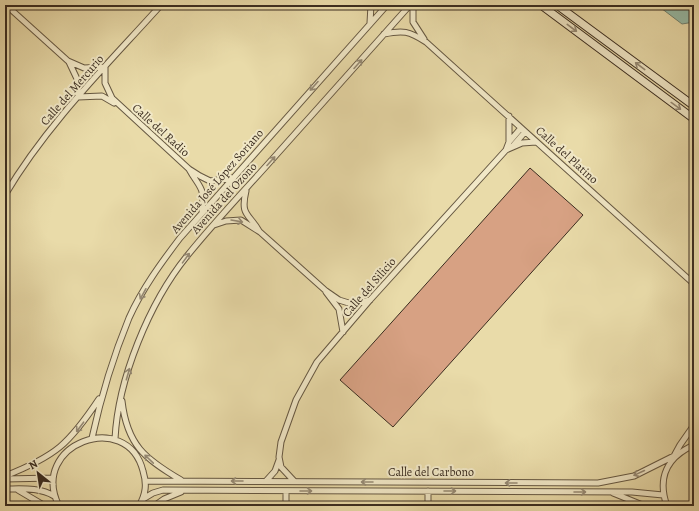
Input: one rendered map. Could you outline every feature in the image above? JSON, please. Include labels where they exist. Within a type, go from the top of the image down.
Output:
[{"type":"street","points":[[6,5],[68,61],[84,68],[105,67]]},
{"type":"street","name":"Calle del Mercurio","points":[[5,195],[30,155],[78,97],[161,5]]},
{"type":"street","points":[[370,23],[371,5]]},
{"type":"street","name":"Avenida José López Soriano","points":[[92,438],[102,395],[130,317],[156,270],[202,212],[387,5]]},
{"type":"street","name":"Avenida del Ozono","points":[[114,439],[115,424],[121,397],[134,351],[149,318],[186,257],[411,5]]},
{"type":"street","name":"Calle del Platino","points":[[411,5],[413,22],[426,42]]},
{"type":"street","points":[[541,5],[694,118]]},
{"type":"street","points":[[557,5],[694,106]]},
{"type":"street","name":"Calle del Platino","points":[[384,34],[401,31],[409,32],[426,42],[694,284]]},
{"type":"street","points":[[68,61],[78,81],[78,97]]},
{"type":"street","name":"Calle del Radio","points":[[105,67],[105,83],[108,91],[119,106]]},
{"type":"street","name":"Calle del Radio","points":[[78,97],[102,96],[119,106],[189,169],[210,181],[232,178]]},
{"type":"street","name":"Calle del Silicio","points":[[506,150],[509,142],[509,116]]},
{"type":"street","name":"Calle del Silicio","points":[[509,142],[523,130]]},
{"type":"street","name":"Calle del Silicio","points":[[512,147],[523,130]]},
{"type":"street","name":"Calle del Silicio","points":[[266,481],[275,471],[281,442],[296,400],[318,362],[370,300],[506,150],[522,143],[536,142]]},
{"type":"street","name":"Calle del Radio","points":[[189,169],[202,189],[204,196],[202,212]]},
{"type":"street","points":[[246,189],[244,199],[246,215],[260,232],[326,291],[344,303],[352,304],[370,300]]},
{"type":"street","points":[[213,226],[226,221],[241,220],[260,232]]},
{"type":"street","points":[[326,291],[339,309],[343,332]]},
{"type":"street","name":"Avenida José López Soriano","points":[[5,476],[30,466],[56,451],[76,433],[102,395]]},
{"type":"street","name":"Calle del Carbono","points":[[121,397],[127,427],[141,451],[152,463],[182,480]]},
{"type":"street","points":[[667,506],[663,495],[664,473],[680,445],[694,425]]},
{"type":"street","points":[[59,506],[54,496],[53,478],[60,459],[74,445],[92,438],[114,439],[130,449],[138,458],[146,480],[144,498],[140,506]]},
{"type":"street","name":"Calle del Carbono","points":[[146,480],[598,483],[634,476],[694,445]]},
{"type":"street","points":[[279,457],[281,468],[294,481]]},
{"type":"street","points":[[5,479],[53,478]]},
{"type":"street","points":[[5,489],[48,492],[54,496]]},
{"type":"street","points":[[18,489],[45,506]]},
{"type":"street","name":"Calle del Carbono","points":[[144,498],[163,490],[632,492],[663,495]]},
{"type":"street","points":[[154,506],[164,499],[184,491]]},
{"type":"street","points":[[286,491],[286,506]]},
{"type":"street","points":[[428,491],[428,506]]},
{"type":"street","name":"Calle del Carbono","points":[[610,492],[645,506]]},
{"type":"shaded area","points":[[657,5],[694,5],[694,22],[682,24]]},
{"type":"building","points":[[530,168],[583,215],[393,427],[340,380]]}]
